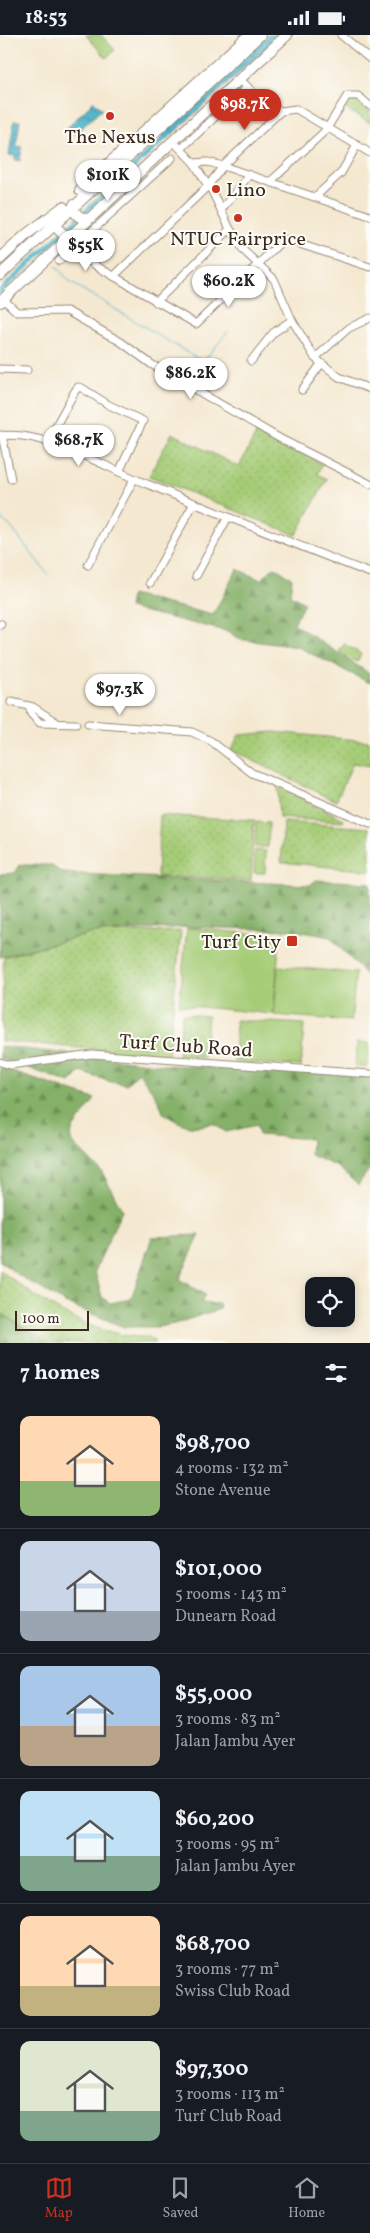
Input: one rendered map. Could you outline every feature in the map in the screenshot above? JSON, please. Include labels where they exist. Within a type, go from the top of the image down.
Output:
[{"type":"highway","points":[[2,270],[74,205],[249,35]]},
{"type":"highway","points":[[0,259],[27,234],[65,205],[260,35]]},
{"type":"highway","points":[[1,301],[71,243],[89,219],[287,35]]},
{"type":"highway","points":[[74,205],[76,214],[83,219],[89,219]]},
{"type":"highway","points":[[51,226],[56,227],[71,243]]},
{"type":"street","points":[[341,35],[370,59]]},
{"type":"street","points":[[240,79],[263,103],[281,111],[296,109],[370,153]]},
{"type":"street","points":[[181,149],[247,87]]},
{"type":"street","points":[[270,182],[328,128],[347,96],[358,95],[370,106]]},
{"type":"street","points":[[114,276],[209,186],[223,166],[281,111]]},
{"type":"street","points":[[173,141],[194,163],[209,186],[230,229],[244,251],[274,279],[292,320],[315,358],[320,364],[339,377],[370,389]]},
{"type":"street","points":[[316,197],[341,173],[357,145]]},
{"type":"street","points":[[59,261],[71,243],[172,158]]},
{"type":"street","points":[[194,163],[208,162],[223,166],[370,216]]},
{"type":"street","points":[[220,210],[249,175]]},
{"type":"street","points":[[156,302],[230,229]]},
{"type":"street","points":[[71,243],[87,259],[156,302],[196,324],[284,239],[370,267]]},
{"type":"street","points":[[1,301],[17,312],[67,311],[121,342],[151,364],[279,438],[370,484]]},
{"type":"street","points":[[315,358],[349,328],[370,318]]},
{"type":"street","points":[[250,361],[273,333],[292,320]]},
{"type":"street","points":[[302,390],[320,364]]},
{"type":"street","points":[[0,369],[27,370]]},
{"type":"street","points":[[47,442],[75,391],[78,387],[82,388],[109,405],[143,421],[119,472]]},
{"type":"street","points":[[11,479],[1,435],[31,436],[370,573]]},
{"type":"street","points":[[88,565],[134,479]]},
{"type":"street","points":[[150,583],[194,503]]},
{"type":"street","points":[[196,577],[228,517]]},
{"type":"street","points":[[11,701],[29,706],[57,723]]},
{"type":"street","points":[[29,706],[35,719],[40,723],[76,724]]},
{"type":"street","points":[[40,712],[43,723]]},
{"type":"street","points":[[88,725],[192,732],[211,741],[252,773],[370,824]]},
{"type":"street","name":"Turf Club Road","points":[[0,1063],[10,1065],[92,1054],[370,1074]]},
{"type":"green space","points":[[86,35],[101,35],[115,50],[106,58]]},
{"type":"green space","points":[[356,99],[370,112],[370,123],[344,108],[349,100]]},
{"type":"green space","points":[[258,430],[322,464],[317,474],[327,479],[296,535],[149,476],[172,433],[239,467]]},
{"type":"green space","points":[[274,567],[292,578],[290,595],[304,603],[294,624],[370,674],[370,683],[298,647],[237,639],[230,632],[129,608],[131,595],[213,615],[237,569],[261,580]]},
{"type":"green space","points":[[344,644],[361,654],[357,662],[339,652]]},
{"type":"green space","points":[[274,732],[369,741],[370,766],[353,763],[336,801],[231,750],[239,735]]},
{"type":"green space","points":[[277,787],[344,819],[343,822],[279,818]]},
{"type":"green space","points":[[160,815],[254,820],[251,880],[157,876]]},
{"type":"green space","points":[[256,822],[269,823],[268,847],[255,847]]},
{"type":"green space","points":[[284,822],[370,828],[370,871],[281,862]]},
{"type":"green space","points":[[255,850],[266,851],[265,873],[254,873]]},
{"type":"green space","points":[[20,865],[51,865],[62,873],[310,885],[316,880],[370,883],[370,979],[330,937],[292,930],[186,927],[93,933],[0,957],[0,874],[15,873]]},
{"type":"green space","points":[[187,928],[280,936],[273,1014],[179,1005]]},
{"type":"green space","points":[[181,931],[168,1056],[1,1041],[4,957],[93,933]]},
{"type":"green space","points":[[278,966],[356,973],[351,1021],[274,1015]]},
{"type":"green space","points":[[182,1014],[208,1016],[204,1058],[178,1056]]},
{"type":"green space","points":[[236,1020],[304,1024],[301,1066],[234,1062]]},
{"type":"green space","points":[[357,1042],[369,1043],[367,1067],[355,1066]]},
{"type":"green space","points":[[0,1046],[166,1065],[370,1076],[370,1168],[358,1185],[338,1167],[310,1155],[311,1139],[259,1135],[257,1125],[226,1132],[212,1123],[192,1126],[175,1120],[163,1113],[156,1096],[139,1072],[127,1084],[111,1082],[81,1072],[70,1083],[0,1058]]},
{"type":"green space","points":[[0,1068],[95,1099],[72,1130],[71,1141],[102,1172],[122,1210],[95,1271],[102,1297],[110,1303],[131,1299],[152,1237],[200,1235],[179,1279],[205,1295],[201,1303],[219,1304],[220,1309],[174,1324],[158,1327],[124,1327],[65,1303],[15,1273],[0,1261]]},
{"type":"green space","points":[[0,1270],[51,1306],[70,1316],[110,1332],[150,1337],[155,1343],[49,1343],[0,1312]]},
{"type":"green space","points":[[0,1313],[45,1342],[47,1343],[0,1343]]},
{"type":"water","points":[[268,35],[280,35],[166,140],[161,133]]},
{"type":"water","points":[[94,101],[102,109],[74,135],[67,128]]},
{"type":"water","points":[[14,121],[20,121],[16,146],[22,147],[20,161],[15,160],[15,156],[9,155]]},
{"type":"waterway","points":[[0,291],[169,134]]},
{"type":"waterway","points":[[56,266],[70,282],[203,362],[223,369],[226,374]]},
{"type":"waterway","points":[[204,361],[228,331]]},
{"type":"waterway","points":[[0,518],[10,526],[49,576]]},
{"type":"place","name":"The Nexus","points":[[110,116]]},
{"type":"place","name":"Lino","points":[[216,189]]},
{"type":"place","name":"NTUC Fairprice","points":[[238,218]]},
{"type":"place","name":"Turf City","points":[[292,941]]}]
